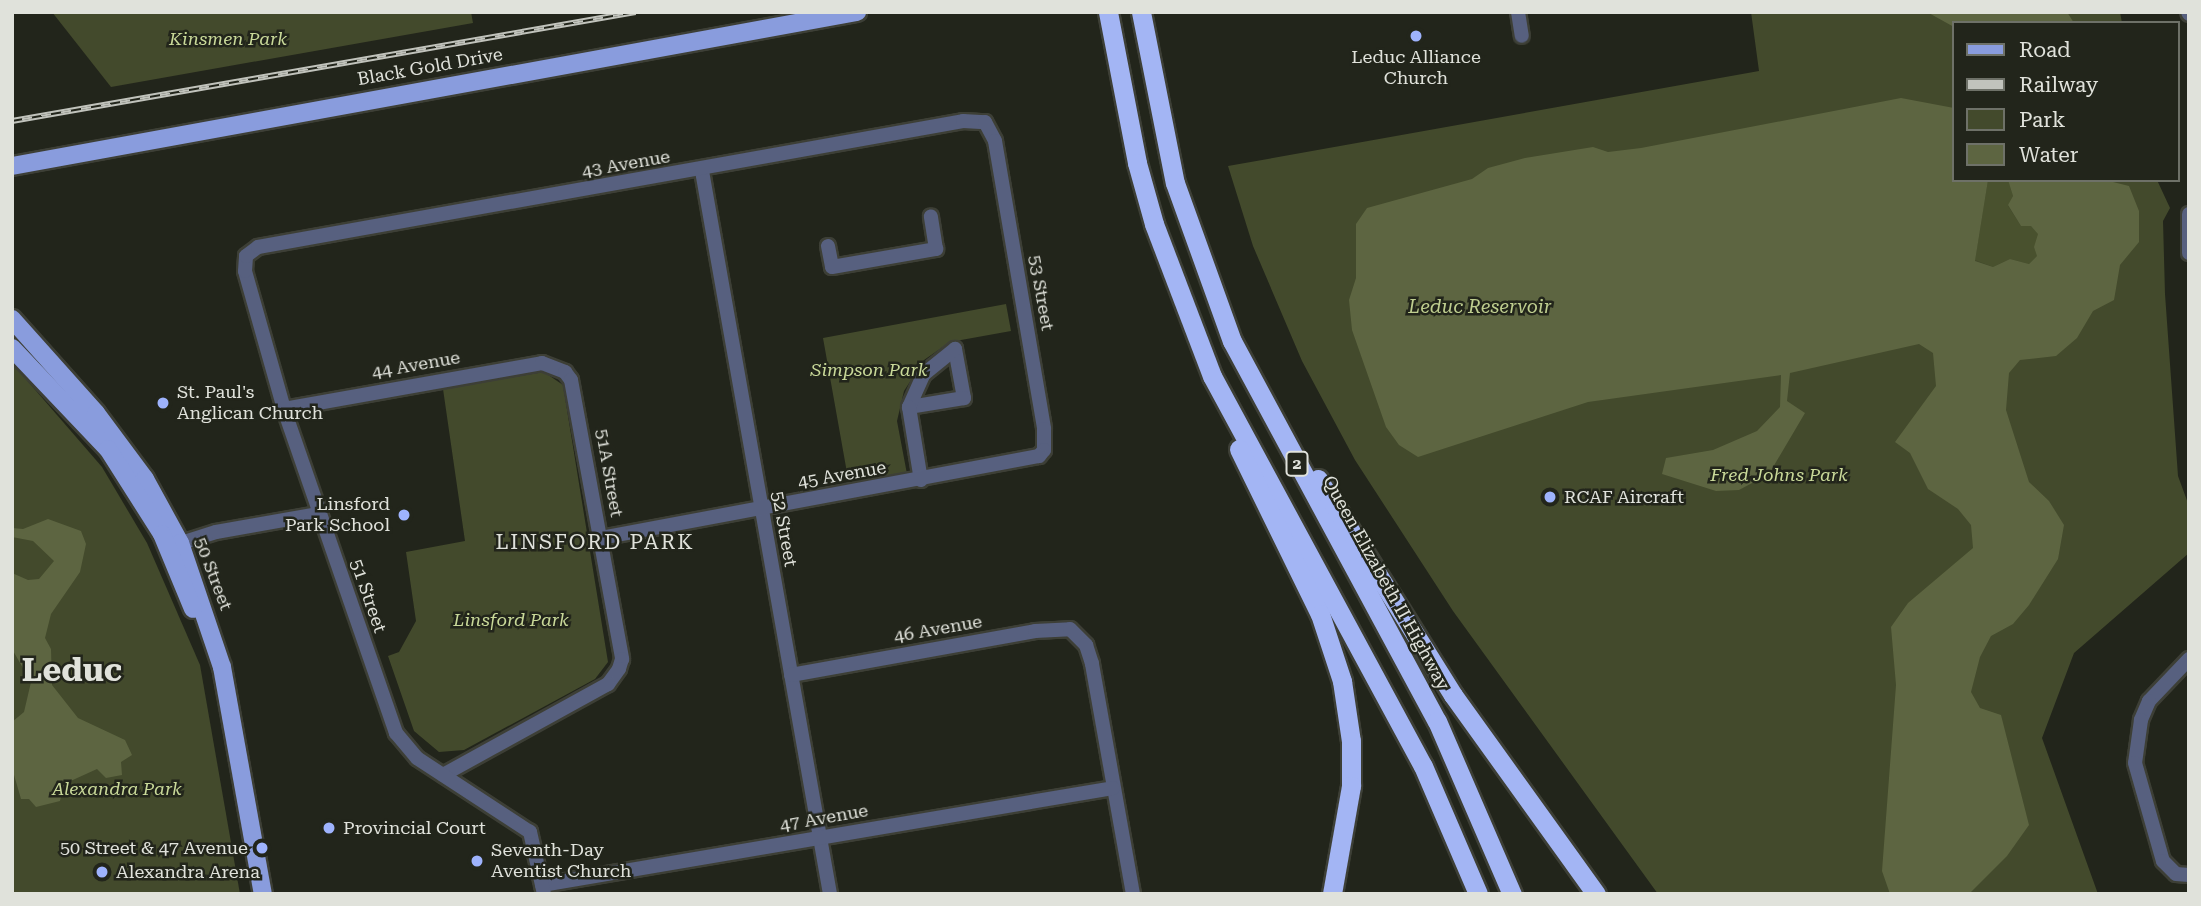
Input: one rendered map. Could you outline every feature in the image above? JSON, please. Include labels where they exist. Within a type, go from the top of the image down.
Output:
[{"type":"highway","name":"2","points":[[1108,12],[1137,163],[1154,224],[1212,376],[1418,755],[1478,894]]},
{"type":"highway","name":"Queen Elizabeth II Highway","points":[[1141,12],[1175,183],[1232,341],[1437,721],[1511,894]]},
{"type":"highway","points":[[1232,341],[1453,695],[1596,894]]},
{"type":"highway","points":[[1212,376],[1252,482],[1320,614],[1342,681],[1351,741],[1351,786],[1332,894]]},
{"type":"main road","name":"Black Gold Drive","points":[[12,166],[857,12]]},
{"type":"main road","name":"50 Street","points":[[12,319],[96,413],[145,479],[174,545],[222,667],[262,894]]},
{"type":"main road","name":"50 Street","points":[[12,348],[108,449],[174,545],[204,640],[251,894]]},
{"type":"street","points":[[1518,12],[1522,36]]},
{"type":"street","name":"43 Avenue","points":[[252,250],[702,171],[964,121],[985,122],[995,141]]},
{"type":"street","name":"53 Street","points":[[995,141],[1045,429],[1044,450]]},
{"type":"street","name":"52 Street","points":[[702,171],[830,894]]},
{"type":"street","points":[[2189,214],[2189,253]]},
{"type":"street","points":[[828,246],[832,267],[936,249],[930,216]]},
{"type":"street","name":"51 Street","points":[[252,250],[246,256],[245,271],[284,409],[318,514],[396,733],[406,750],[530,832],[543,889]]},
{"type":"street","points":[[909,407],[964,398],[955,349],[924,374],[909,407],[921,480]]},
{"type":"street","name":"44 Avenue","points":[[284,409],[526,365],[554,365]]},
{"type":"street","name":"51A Street","points":[[443,775],[615,678],[622,659],[575,394],[565,372],[554,365]]},
{"type":"street","name":"45 Avenue","points":[[601,538],[1032,461],[1044,450]]},
{"type":"street","points":[[174,545],[318,514]]},
{"type":"street","name":"46 Avenue","points":[[791,675],[1035,631],[1070,629],[1086,645],[1113,788]]},
{"type":"street","points":[[2189,659],[2149,701],[2141,720],[2136,763],[2164,862],[2176,874],[2189,876]]},
{"type":"street","points":[[1113,788],[1132,894]]},
{"type":"street","name":"47 Avenue","points":[[543,889],[1113,788]]},
{"type":"green space","name":"Kinsmen Park","points":[[52,12],[471,12],[473,23],[111,87]]},
{"type":"green space","name":"Fred Johns Park","points":[[1751,12],[2120,12],[2122,21],[1952,21],[1952,182],[2158,182],[2170,208],[2163,221],[2165,294],[2178,476],[2189,506],[2189,553],[2074,653],[2042,738],[2098,894],[1658,894],[1453,611],[1355,460],[1302,361],[1253,246],[1228,166],[1759,71]]},
{"type":"green space","name":"Simpson Park","points":[[1006,304],[1011,331],[950,342],[924,360],[904,391],[897,421],[907,474],[849,484],[823,338]]},
{"type":"green space","name":"Alexandra Park","points":[[12,363],[102,467],[147,543],[200,665],[240,894],[12,894]]},
{"type":"green space","name":"Linsford Park","points":[[544,372],[563,385],[608,662],[595,679],[464,750],[439,752],[414,731],[388,656],[399,652],[416,621],[406,552],[465,541],[443,389]]},
{"type":"shaded area","points":[[1988,182],[2009,182],[2013,196],[2008,206],[2021,226],[2031,226],[2039,234],[2037,256],[2029,264],[2010,259],[1993,267],[1975,260]]},
{"type":"water","points":[[1927,12],[2067,12],[2073,21],[1952,21],[1952,26]]},
{"type":"water","name":"Leduc Reservoir","points":[[1901,98],[1952,108],[1952,182],[1988,182],[1975,261],[1993,267],[2010,259],[2029,264],[2037,256],[2034,247],[2038,234],[2031,226],[2021,226],[2008,205],[2013,196],[2009,182],[2113,182],[2129,186],[2139,211],[2139,242],[2120,265],[2114,300],[2093,311],[2077,338],[2056,356],[2020,360],[2009,373],[2006,410],[2029,482],[2049,501],[2064,525],[2058,559],[2029,605],[2013,624],[1991,636],[1980,657],[1971,692],[1980,708],[2001,715],[2029,825],[2007,856],[1969,894],[1890,894],[1882,871],[1896,685],[1891,627],[1908,603],[1973,548],[1971,525],[1958,509],[1928,489],[1910,453],[1895,442],[1936,386],[1933,353],[1919,344],[1790,373],[1787,401],[1805,413],[1769,474],[1739,490],[1716,491],[1662,474],[1666,458],[1713,450],[1757,431],[1780,407],[1781,375],[1588,402],[1418,457],[1399,445],[1386,427],[1352,330],[1349,300],[1356,278],[1356,224],[1367,208],[1472,179],[1488,168],[1525,158],[1593,147],[1608,152]]},
{"type":"water","points":[[48,519],[81,531],[86,544],[80,572],[51,614],[45,638],[51,649],[52,685],[78,718],[125,740],[132,755],[121,762],[122,775],[106,778],[97,769],[64,784],[60,801],[36,807],[29,799],[21,799],[12,768],[12,722],[24,712],[31,682],[12,649],[12,573],[28,580],[39,579],[54,561],[33,541],[12,537],[12,528],[23,529]]},
{"type":"railway","points":[[12,121],[636,12]]},
{"type":"place","name":"Leduc Alliance Church","points":[[1416,36]]},
{"type":"place","name":"St. Paul's Anglican Church","points":[[163,403]]},
{"type":"place","name":"RCAF Aircraft","points":[[1550,497]]},
{"type":"place","name":"Linsford Park School","points":[[404,515]]},
{"type":"place","name":"Provincial Court","points":[[329,828]]},
{"type":"place","name":"50 Street & 47 Avenue","points":[[262,848]]},
{"type":"place","name":"Seventh-Day Aventist Church","points":[[477,861]]},
{"type":"place","name":"Alexandra Arena","points":[[102,872]]},
{"type":"district","name":"LINSFORD PARK","points":[[595,542]]},
{"type":"district","name":"Leduc","points":[[72,670]]}]
